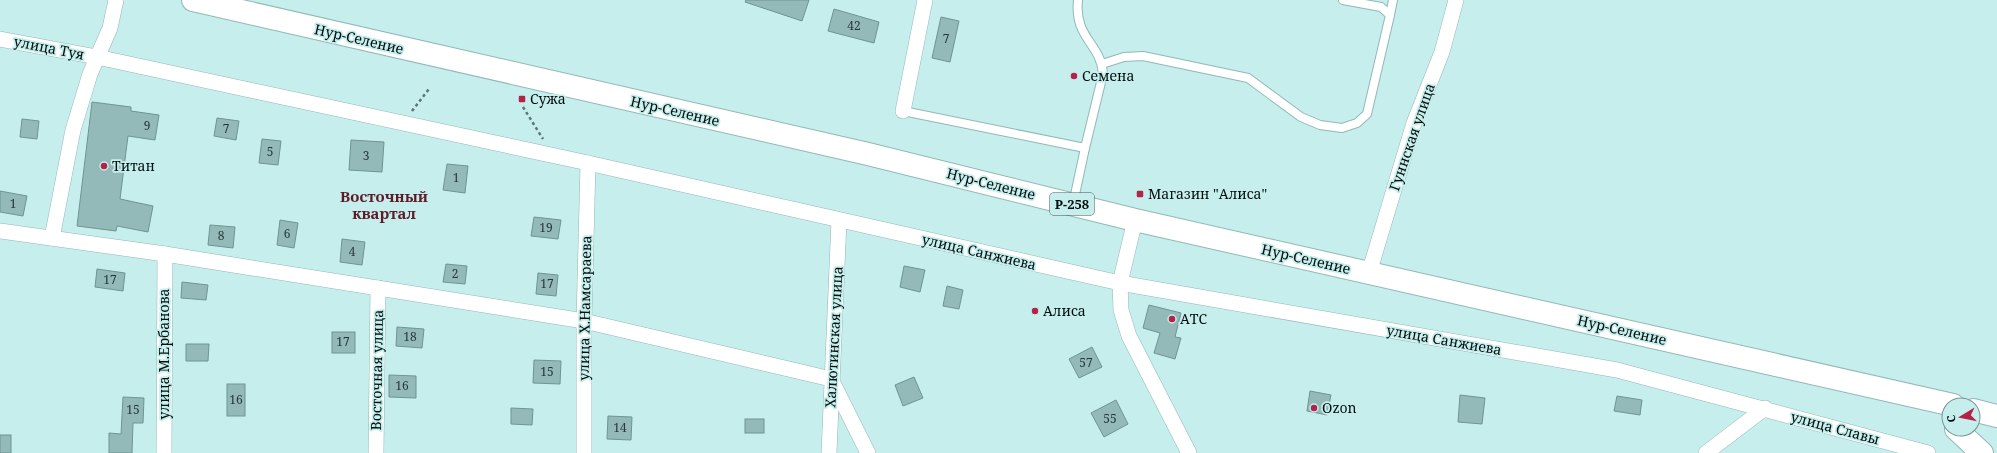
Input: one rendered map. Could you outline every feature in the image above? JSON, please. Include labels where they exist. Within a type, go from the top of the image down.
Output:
[{"type":"highway","name":"Нур-Селение","points":[[193,0],[860,153],[1135,220],[1941,402]]},
{"type":"highway","points":[[1928,399],[1941,413]]},
{"type":"highway","points":[[1981,412],[1997,416]]},
{"type":"highway","points":[[1965,437],[1982,453]]},
{"type":"street","points":[[52,238],[73,130],[90,74],[110,28],[116,0]]},
{"type":"street","points":[[903,111],[925,0]]},
{"type":"street","name":"Гуннская улица","points":[[1369,273],[1414,123],[1442,52],[1456,0]]},
{"type":"street","name":"улица Туя","points":[[0,39],[98,58],[402,123]]},
{"type":"street","name":"улица Санжиева","points":[[402,123],[588,163],[1120,283],[1616,370],[1765,408]]},
{"type":"street","name":"улица Х.Намсараева","points":[[584,453],[584,321],[588,163]]},
{"type":"street","name":"Халютинская улица","points":[[829,453],[839,220]]},
{"type":"street","points":[[1135,220],[1120,283],[1121,310],[1129,336],[1189,453]]},
{"type":"street","points":[[0,230],[165,254],[584,321],[831,379],[868,453]]},
{"type":"street","name":"улица М.Ербанова","points":[[164,453],[165,254]]},
{"type":"street","name":"Восточная улица","points":[[376,453],[378,288]]},
{"type":"street","points":[[1706,453],[1765,408]]},
{"type":"street","name":"улица Славы","points":[[1765,408],[1928,453]]},
{"type":"lane","points":[[1073,204],[1103,74],[1102,64],[1078,24],[1078,0]]},
{"type":"lane","points":[[1343,0],[1381,7],[1390,15]]},
{"type":"lane","points":[[1102,64],[1124,57],[1143,56],[1248,78],[1301,117],[1320,125],[1342,128],[1357,123],[1367,114],[1393,0]]},
{"type":"lane","points":[[903,111],[1085,148]]},
{"type":"path","points":[[402,123],[428,89]]},
{"type":"path","points":[[523,107],[553,156]]},
{"type":"building","points":[[746,0],[809,0],[802,21],[745,2]]},
{"type":"building","points":[[834,9],[879,22],[874,43],[828,31]]},
{"type":"building","points":[[941,17],[959,21],[950,62],[932,58]]},
{"type":"building","name":"Титан","points":[[92,102],[131,107],[131,111],[159,115],[155,140],[128,136],[120,199],[153,206],[148,232],[117,226],[116,231],[77,226]]},
{"type":"building","points":[[217,118],[239,121],[236,140],[214,136]]},
{"type":"building","points":[[22,119],[39,121],[37,139],[20,137]]},
{"type":"building","points":[[262,139],[281,141],[278,165],[259,163]]},
{"type":"building","points":[[351,140],[384,142],[382,172],[349,170]]},
{"type":"building","points":[[447,164],[468,166],[465,193],[443,190]]},
{"type":"building","points":[[0,191],[27,196],[23,216],[0,212]]},
{"type":"building","points":[[534,217],[561,220],[558,239],[531,236]]},
{"type":"building","points":[[280,220],[298,223],[294,248],[277,245]]},
{"type":"building","points":[[210,225],[235,227],[233,248],[208,245]]},
{"type":"building","points":[[342,239],[365,242],[362,265],[340,262]]},
{"type":"building","points":[[446,264],[467,266],[465,284],[443,282]]},
{"type":"building","points":[[904,266],[925,270],[920,292],[900,287]]},
{"type":"building","points":[[97,269],[125,273],[123,291],[95,287]]},
{"type":"building","points":[[538,273],[558,275],[556,296],[536,294]]},
{"type":"building","points":[[182,282],[208,285],[206,300],[181,298]]},
{"type":"building","points":[[947,286],[963,290],[959,309],[943,306]]},
{"type":"building","points":[[1149,305],[1181,313],[1175,337],[1181,338],[1175,359],[1154,353],[1160,333],[1143,328]]},
{"type":"building","points":[[397,327],[424,329],[422,348],[396,346]]},
{"type":"building","points":[[332,332],[355,332],[355,353],[332,353]]},
{"type":"building","points":[[186,344],[209,344],[208,361],[186,361]]},
{"type":"building","points":[[1092,347],[1102,367],[1079,378],[1069,359]]},
{"type":"building","points":[[534,360],[561,361],[560,384],[533,383]]},
{"type":"building","points":[[389,375],[416,376],[416,398],[389,397]]},
{"type":"building","points":[[914,377],[923,398],[903,406],[895,385]]},
{"type":"building","points":[[227,384],[245,384],[245,416],[227,416]]},
{"type":"building","points":[[1310,391],[1331,395],[1327,415],[1307,411]]},
{"type":"building","points":[[1460,395],[1485,398],[1482,424],[1458,422]]},
{"type":"building","points":[[1617,396],[1642,400],[1640,415],[1614,411]]},
{"type":"building","points":[[123,397],[144,398],[143,423],[133,423],[132,453],[109,453],[109,433],[121,434]]},
{"type":"building","points":[[1116,400],[1128,424],[1104,437],[1091,413]]},
{"type":"building","points":[[511,408],[533,409],[532,425],[511,424]]},
{"type":"building","points":[[608,416],[632,417],[631,440],[607,439]]},
{"type":"building","points":[[745,419],[764,419],[764,433],[745,433]]},
{"type":"building","points":[[0,435],[11,435],[11,453],[0,453]]},
{"type":"place","name":"Семена","points":[[1074,76]]},
{"type":"place","name":"Сужа","points":[[522,99]]},
{"type":"place","name":"Титан","points":[[104,166]]},
{"type":"place","name":"Магазин \"Алиса\"","points":[[1140,194]]},
{"type":"place","name":"Алиса","points":[[1035,311]]},
{"type":"place","name":"АТС","points":[[1172,319]]},
{"type":"place","name":"Ozon","points":[[1314,408]]},
{"type":"district","name":"Восточный квартал","points":[[384,206]]}]
